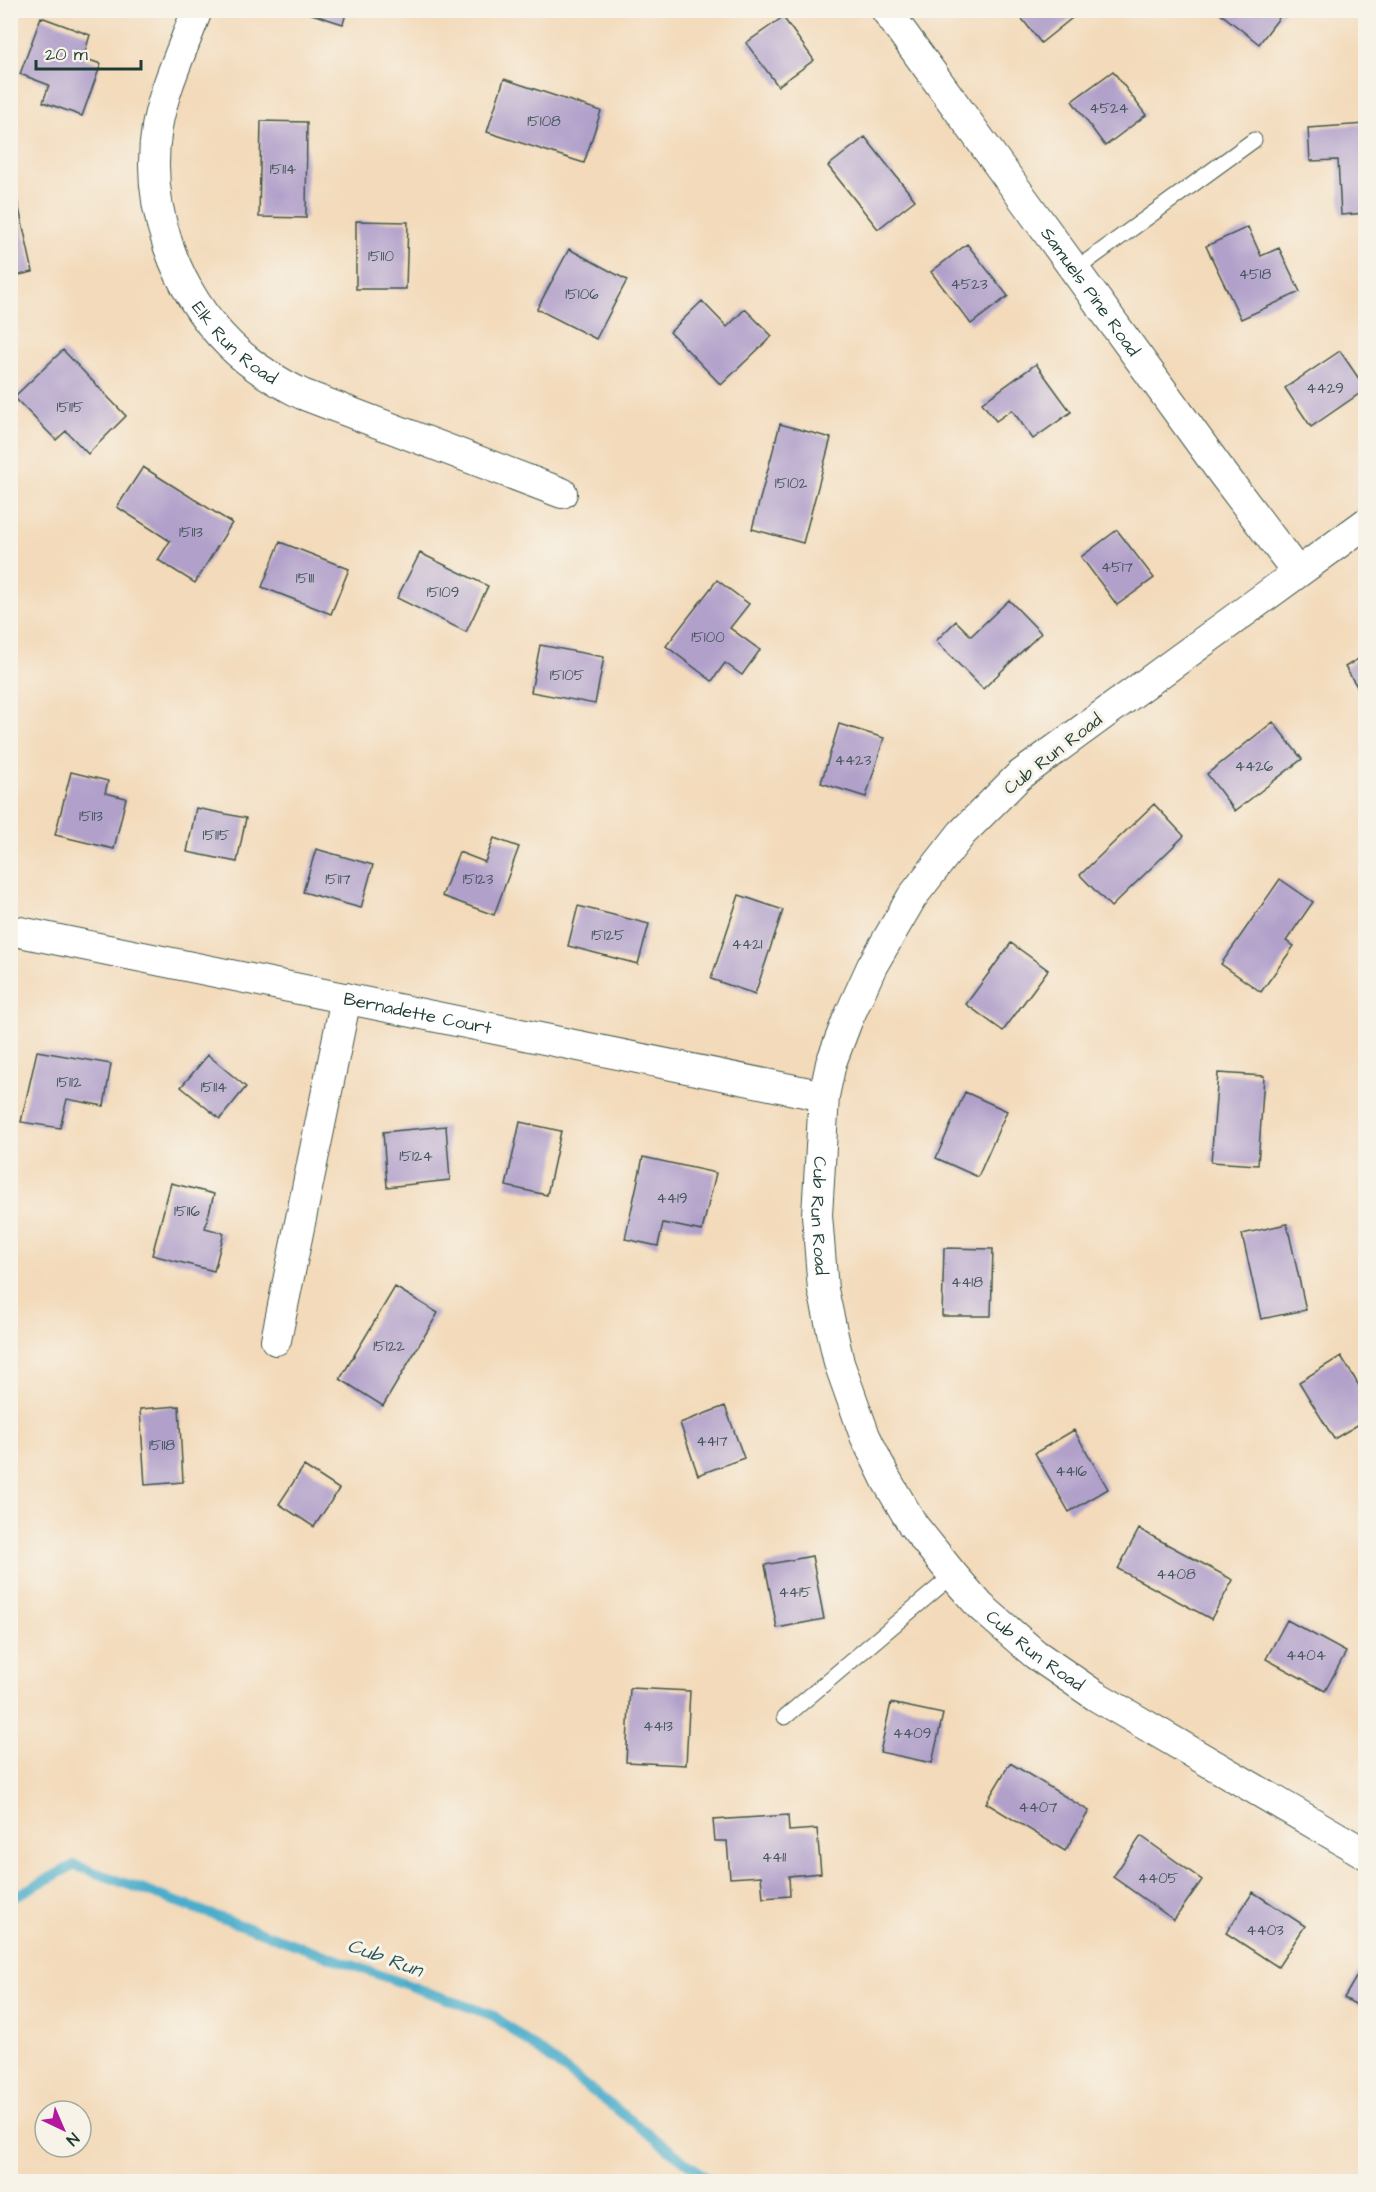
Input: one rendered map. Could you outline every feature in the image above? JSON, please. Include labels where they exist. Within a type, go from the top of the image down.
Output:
[{"type":"street","name":"Elk Run Road","points":[[197,10],[162,105],[157,130],[155,182],[158,206],[172,257],[183,282],[212,326],[253,364],[277,381],[302,394],[562,493]]},
{"type":"street","name":"Samuels Pine Road","points":[[886,10],[1297,572]]},
{"type":"street","name":"Cub Run Road","points":[[1365,523],[1019,776],[962,833],[912,897],[872,966],[831,1063],[824,1096],[817,1215],[823,1290],[839,1363],[865,1436],[887,1481],[913,1525],[953,1575],[980,1606],[1035,1654],[1096,1696],[1365,1854]]},
{"type":"street","name":"Bernadette Court","points":[[10,930],[824,1096]]},
{"type":"street","points":[[276,1340],[346,998]]},
{"type":"lane","points":[[1075,270],[1254,140]]},
{"type":"lane","points":[[785,1718],[953,1575]]},
{"type":"building","points":[[299,10],[347,10],[343,24]]},
{"type":"building","points":[[1015,10],[1082,10],[1041,43]]},
{"type":"building","points":[[1216,10],[1285,10],[1259,44]]},
{"type":"building","points":[[41,17],[90,35],[83,58],[101,64],[82,116],[43,102],[49,85],[20,74]]},
{"type":"building","points":[[783,17],[814,60],[778,86],[746,43]]},
{"type":"building","points":[[1113,71],[1146,115],[1105,146],[1072,101]]},
{"type":"building","points":[[504,79],[601,111],[584,163],[487,132]]},
{"type":"building","points":[[261,121],[307,122],[306,218],[259,217]]},
{"type":"building","points":[[1366,124],[1366,213],[1341,215],[1338,160],[1310,161],[1308,128]]},
{"type":"building","points":[[865,137],[915,200],[878,229],[828,166]]},
{"type":"building","points":[[13,181],[33,272],[10,277],[10,182]]},
{"type":"building","points":[[356,221],[408,222],[406,289],[356,289]]},
{"type":"building","points":[[1248,227],[1261,256],[1279,248],[1300,292],[1241,319],[1206,246]]},
{"type":"building","points":[[967,244],[1008,296],[971,324],[931,272]]},
{"type":"building","points":[[569,249],[627,280],[596,339],[537,309]]},
{"type":"building","points":[[702,301],[727,327],[745,309],[772,336],[721,385],[670,332]]},
{"type":"building","points":[[63,350],[126,416],[88,454],[66,431],[56,440],[14,397]]},
{"type":"building","points":[[1340,351],[1366,389],[1311,427],[1285,388]]},
{"type":"building","points":[[1036,364],[1071,412],[1033,439],[1012,410],[996,421],[982,403]]},
{"type":"building","points":[[780,424],[831,438],[803,543],[752,529]]},
{"type":"building","points":[[143,467],[232,523],[195,583],[158,560],[170,541],[117,507]]},
{"type":"building","points":[[1117,530],[1154,578],[1117,605],[1081,557]]},
{"type":"building","points":[[280,542],[349,569],[331,614],[262,587]]},
{"type":"building","points":[[420,553],[488,586],[466,632],[397,598]]},
{"type":"building","points":[[717,580],[749,604],[730,628],[760,650],[742,675],[725,663],[712,681],[666,646]]},
{"type":"building","points":[[1009,600],[1041,633],[983,689],[936,641],[956,621],[971,636]]},
{"type":"building","points":[[540,645],[604,657],[595,704],[531,692]]},
{"type":"building","points":[[1366,654],[1366,701],[1345,667]]},
{"type":"building","points":[[1273,722],[1302,759],[1235,811],[1207,774]]},
{"type":"building","points":[[839,724],[884,738],[866,797],[821,783]]},
{"type":"building","points":[[71,772],[108,781],[105,793],[126,798],[114,849],[55,835]]},
{"type":"building","points":[[1154,804],[1184,836],[1111,907],[1080,875]]},
{"type":"building","points":[[196,808],[246,818],[237,862],[187,852]]},
{"type":"building","points":[[494,838],[519,847],[494,915],[442,896],[459,852],[485,862]]},
{"type":"building","points":[[316,849],[373,865],[361,908],[303,892]]},
{"type":"building","points":[[1280,879],[1313,902],[1286,941],[1294,946],[1261,992],[1221,964]]},
{"type":"building","points":[[739,895],[783,910],[755,994],[711,979]]},
{"type":"building","points":[[578,906],[649,924],[638,964],[568,946]]},
{"type":"building","points":[[1011,943],[1048,970],[1003,1031],[966,1004]]},
{"type":"building","points":[[37,1051],[111,1064],[104,1106],[67,1099],[60,1128],[21,1122]]},
{"type":"building","points":[[208,1055],[246,1087],[220,1119],[181,1087]]},
{"type":"building","points":[[1218,1073],[1264,1076],[1258,1165],[1211,1162]]},
{"type":"building","points":[[965,1092],[1007,1111],[978,1177],[936,1158]]},
{"type":"building","points":[[520,1122],[561,1131],[547,1195],[506,1186]]},
{"type":"building","points":[[446,1126],[450,1180],[387,1187],[383,1132]]},
{"type":"building","points":[[643,1157],[716,1173],[702,1231],[663,1223],[658,1246],[625,1239]]},
{"type":"building","points":[[171,1183],[214,1194],[205,1228],[224,1233],[214,1271],[152,1255]]},
{"type":"building","points":[[1287,1224],[1306,1310],[1261,1319],[1242,1234]]},
{"type":"building","points":[[944,1248],[993,1249],[991,1316],[942,1316]]},
{"type":"building","points":[[395,1287],[438,1313],[383,1406],[340,1379]]},
{"type":"building","points":[[1341,1356],[1366,1397],[1366,1420],[1334,1439],[1299,1382]]},
{"type":"building","points":[[179,1406],[183,1482],[145,1485],[140,1409]]},
{"type":"building","points":[[725,1406],[744,1458],[698,1475],[680,1423]]},
{"type":"building","points":[[1074,1430],[1108,1489],[1069,1512],[1035,1453]]},
{"type":"building","points":[[304,1466],[339,1489],[314,1527],[279,1504]]},
{"type":"building","points":[[1139,1529],[1233,1580],[1211,1619],[1118,1569]]},
{"type":"building","points":[[812,1556],[824,1619],[777,1628],[765,1565]]},
{"type":"building","points":[[1287,1620],[1346,1652],[1325,1691],[1266,1659]]},
{"type":"building","points":[[630,1688],[690,1691],[686,1765],[626,1762]]},
{"type":"building","points":[[891,1703],[943,1714],[932,1763],[880,1752]]},
{"type":"building","points":[[1010,1763],[1089,1811],[1065,1851],[986,1803]]},
{"type":"building","points":[[788,1815],[789,1831],[817,1829],[821,1873],[789,1876],[790,1896],[763,1898],[761,1876],[730,1878],[727,1841],[715,1841],[713,1820]]},
{"type":"building","points":[[1141,1836],[1202,1880],[1174,1920],[1113,1877]]},
{"type":"building","points":[[1253,1892],[1305,1926],[1278,1967],[1226,1933]]},
{"type":"building","points":[[1366,1960],[1366,2010],[1344,1998]]},
{"type":"waterway","name":"Cub Run","points":[[10,1899],[74,1865],[494,2016],[712,2182]]}]
